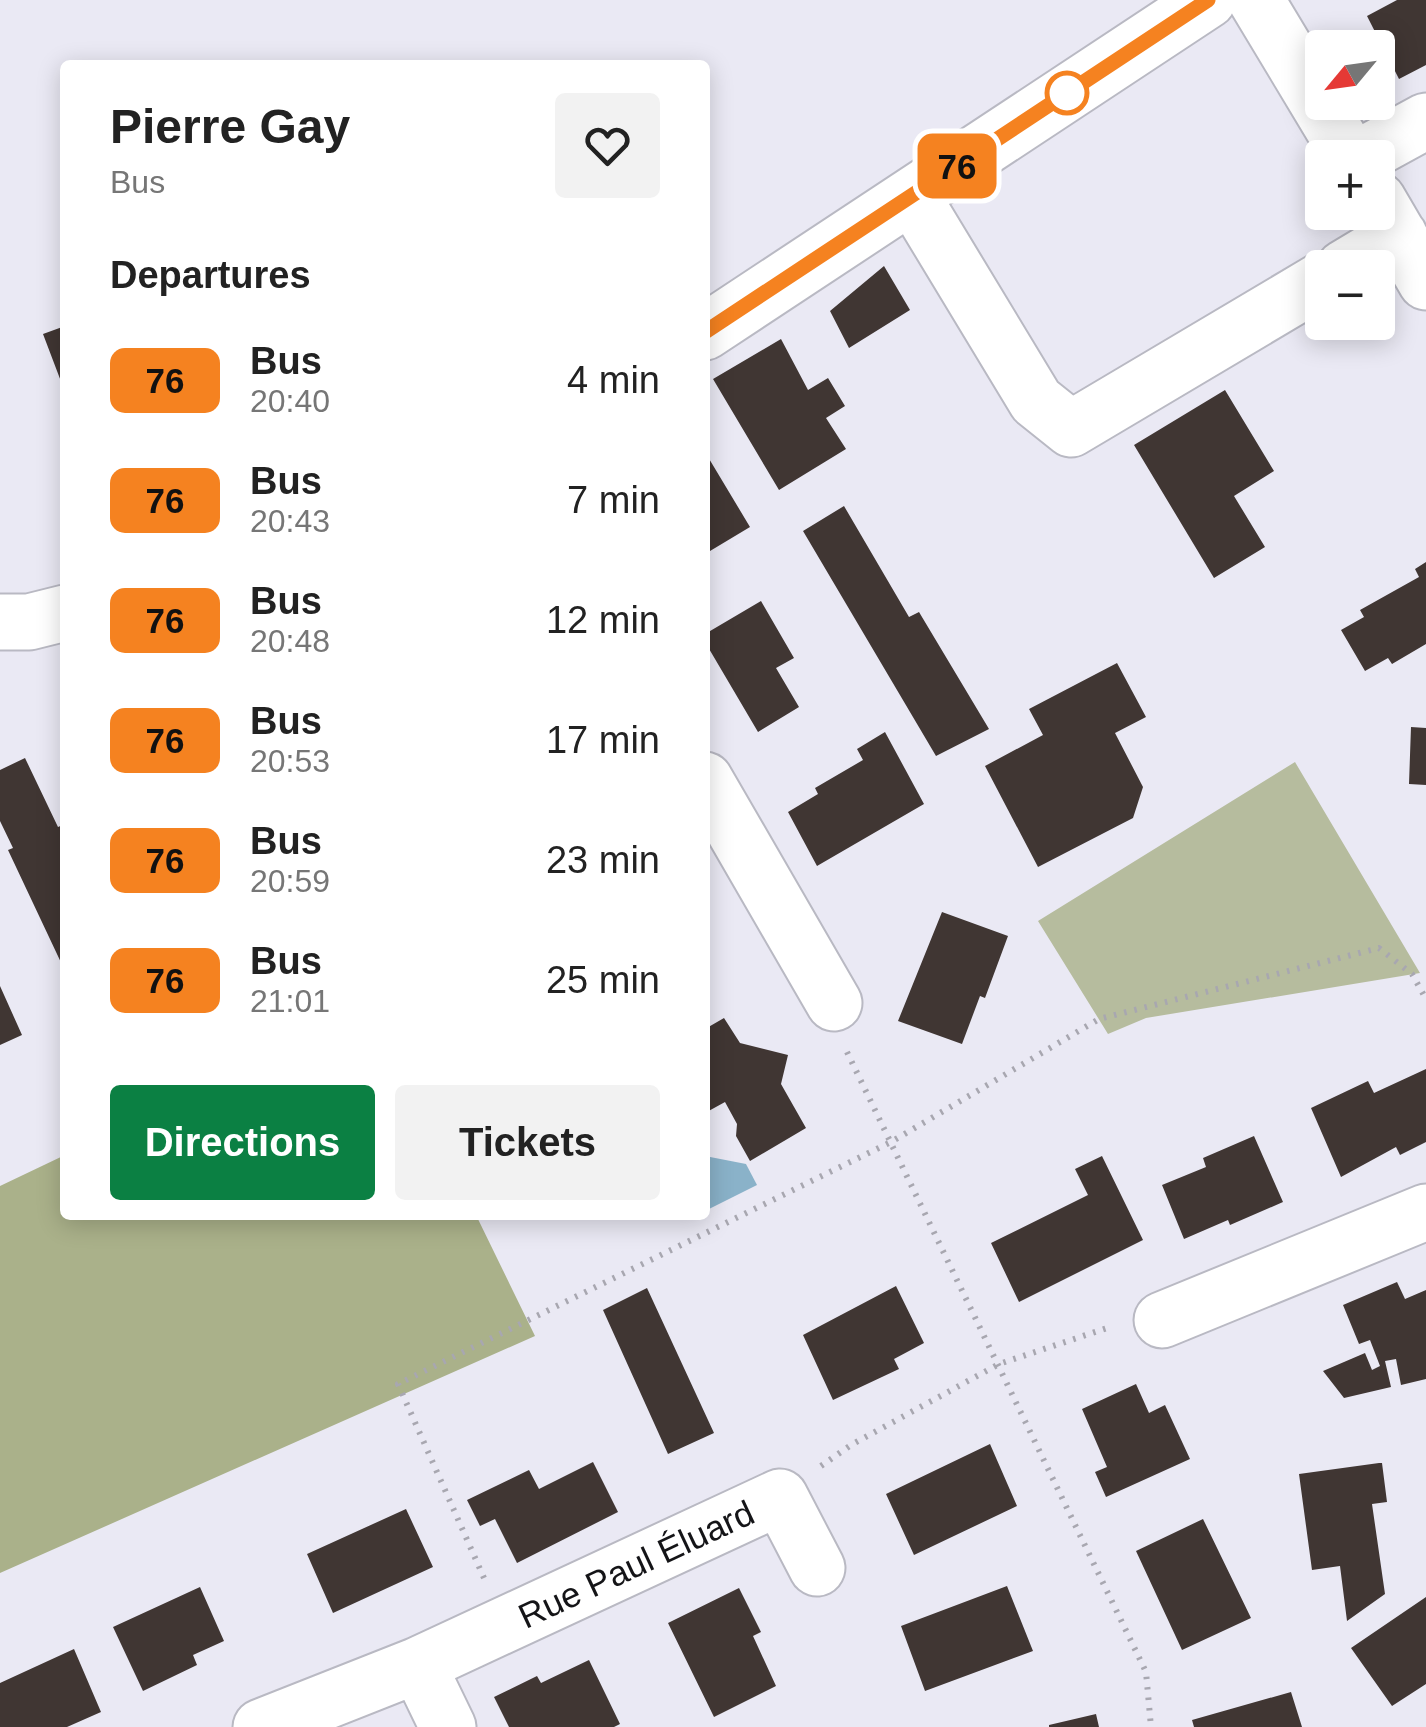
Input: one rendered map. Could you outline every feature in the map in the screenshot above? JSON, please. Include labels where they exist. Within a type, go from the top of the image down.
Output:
[{"type":"street","points":[[710,329],[1208,0]]},
{"type":"street","points":[[1256,0],[1343,140]]},
{"type":"street","points":[[1389,140],[1426,121]]},
{"type":"street","points":[[912,196],[1036,401],[1071,429],[1305,290]]},
{"type":"street","points":[[1360,250],[1377,230]]},
{"type":"street","points":[[1395,230],[1426,282]]},
{"type":"street","points":[[0,622],[29,622],[60,615]]},
{"type":"street","points":[[710,789],[834,1003]]},
{"type":"street","points":[[1162,1320],[1426,1212]]},
{"type":"street","name":"Rue Paul Éluard","points":[[261,1727],[418,1665],[780,1497],[818,1568]]},
{"type":"street","points":[[418,1665],[448,1727]]},
{"type":"path","points":[[481,1572],[398,1384],[891,1142],[1098,1018],[1379,948],[1412,974],[1426,999]]},
{"type":"path","points":[[834,1003],[839,1036],[1146,1672],[1151,1727]]},
{"type":"path","points":[[780,1497],[851,1445],[998,1364],[1125,1322],[1162,1320]]},
{"type":"green space","points":[[1295,762],[1420,973],[1146,1018],[1108,1034],[1038,921]]},
{"type":"green space","points":[[60,1157],[60,1220],[478,1220],[535,1336],[0,1573],[0,1186]]},
{"type":"water","points":[[710,1157],[746,1164],[757,1185],[710,1208]]},
{"type":"building","points":[[1397,0],[1426,0],[1426,65],[1399,79],[1395,71],[1395,30],[1374,30],[1367,16]]},
{"type":"building","points":[[884,266],[910,310],[849,348],[830,311]]},
{"type":"building","points":[[60,328],[60,379],[43,334]]},
{"type":"building","points":[[781,339],[808,390],[828,378],[845,406],[826,418],[846,449],[779,490],[713,379]]},
{"type":"building","points":[[1225,390],[1274,471],[1234,496],[1265,547],[1214,578],[1134,445]]},
{"type":"building","points":[[710,460],[750,527],[710,551]]},
{"type":"building","points":[[844,506],[909,617],[919,612],[989,729],[936,756],[803,531]]},
{"type":"building","points":[[1426,562],[1426,644],[1392,664],[1388,658],[1365,671],[1341,630],[1364,617],[1360,610],[1419,577],[1415,569]]},
{"type":"building","points":[[761,601],[794,658],[776,668],[799,707],[758,732],[710,650],[710,631]]},
{"type":"building","points":[[1117,663],[1146,717],[1115,733],[1143,787],[1133,818],[1038,867],[985,766],[1043,735],[1029,709]]},
{"type":"building","points":[[1411,727],[1426,728],[1426,785],[1409,784]]},
{"type":"building","points":[[885,732],[924,804],[817,866],[788,812],[818,794],[815,788],[863,760],[857,749]]},
{"type":"building","points":[[25,758],[60,826],[60,960],[8,850],[13,848],[0,821],[0,770]]},
{"type":"building","points":[[942,912],[1008,936],[985,998],[980,996],[962,1044],[898,1021]]},
{"type":"building","points":[[0,986],[22,1035],[0,1045]]},
{"type":"building","points":[[724,1018],[740,1043],[788,1055],[781,1084],[806,1128],[750,1161],[736,1136],[737,1124],[725,1102],[710,1110],[710,1026]]},
{"type":"building","points":[[1426,1069],[1426,1142],[1400,1155],[1396,1147],[1341,1177],[1311,1108],[1368,1081],[1374,1093]]},
{"type":"building","points":[[1254,1136],[1283,1202],[1184,1239],[1162,1185],[1206,1167],[1203,1158]]},
{"type":"building","points":[[1102,1156],[1143,1240],[1019,1302],[991,1243],[1088,1195],[1075,1169]]},
{"type":"building","points":[[1397,1282],[1405,1299],[1426,1290],[1426,1379],[1401,1385],[1396,1359],[1385,1361],[1391,1387],[1344,1398],[1323,1371],[1365,1353],[1372,1370],[1380,1366],[1370,1340],[1359,1344],[1343,1305]]},
{"type":"building","points":[[896,1286],[924,1343],[894,1359],[899,1369],[833,1400],[803,1335]]},
{"type":"building","points":[[647,1288],[714,1433],[668,1454],[603,1310]]},
{"type":"building","points":[[1136,1384],[1149,1413],[1165,1405],[1190,1459],[1106,1497],[1095,1472],[1107,1467],[1082,1409]]},
{"type":"building","points":[[990,1444],[1017,1506],[914,1555],[886,1494]]},
{"type":"building","points":[[593,1462],[618,1512],[517,1563],[495,1519],[480,1526],[467,1500],[529,1470],[539,1489]]},
{"type":"building","points":[[1382,1463],[1387,1502],[1372,1504],[1385,1594],[1347,1621],[1340,1566],[1312,1570],[1299,1474]]},
{"type":"building","points":[[406,1509],[433,1567],[333,1613],[307,1554]]},
{"type":"building","points":[[1203,1519],[1251,1618],[1182,1650],[1136,1551]]},
{"type":"building","points":[[1007,1586],[1033,1651],[925,1691],[901,1626]]},
{"type":"building","points":[[200,1587],[224,1641],[193,1655],[197,1665],[143,1691],[113,1627]]},
{"type":"building","points":[[739,1588],[761,1632],[753,1636],[776,1686],[714,1717],[668,1623]]},
{"type":"building","points":[[1426,1597],[1426,1684],[1392,1706],[1351,1648]]},
{"type":"building","points":[[74,1649],[101,1712],[67,1727],[0,1727],[0,1683]]},
{"type":"building","points":[[589,1660],[620,1724],[509,1727],[494,1697],[537,1676],[541,1683]]},
{"type":"building","points":[[1291,1692],[1302,1727],[1194,1727],[1192,1720]]},
{"type":"building","points":[[1096,1714],[1099,1727],[1049,1727],[1049,1725]]},
{"type":"bus line","name":"76","points":[[710,329],[1208,0]]}]
